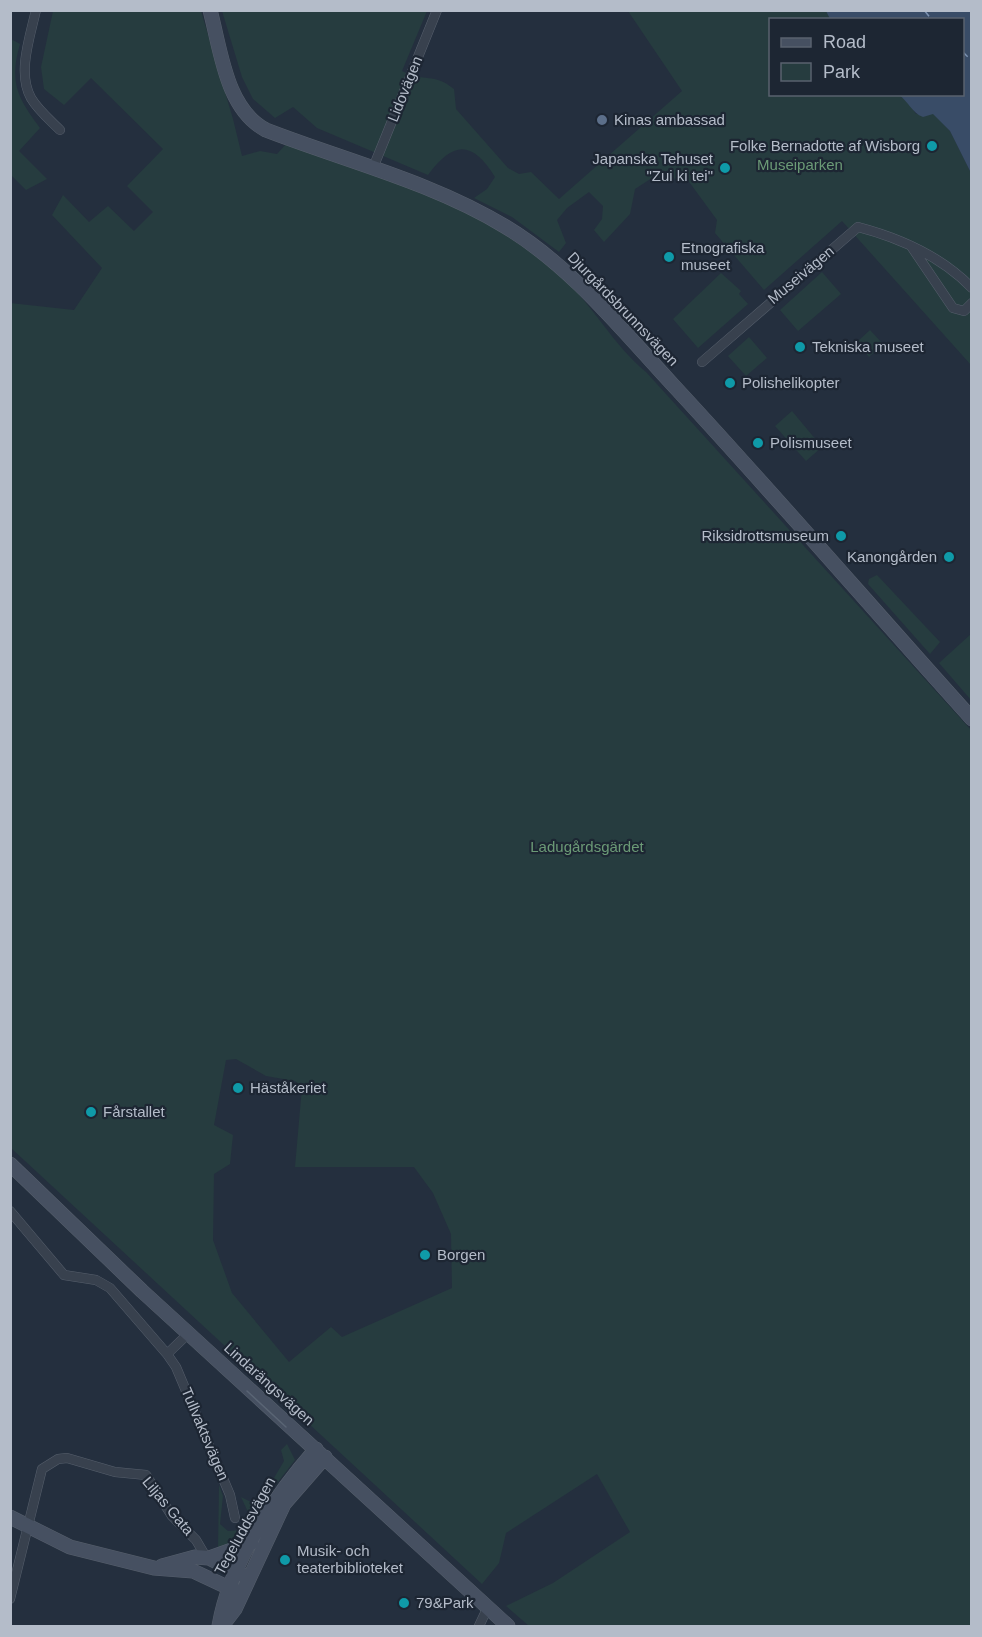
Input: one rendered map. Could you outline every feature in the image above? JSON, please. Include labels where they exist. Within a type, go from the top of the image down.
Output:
[{"type":"street","points":[[36,10],[27,50],[26,82],[32,100],[60,129]]},
{"type":"street","name":"Djurgårdsbrunnsvägen","points":[[210,10],[235,99],[247,117],[266,130],[448,197],[507,227],[555,262],[581,286],[799,523],[972,719]]},
{"type":"street","name":"Lidovägen","points":[[373,168],[438,10]]},
{"type":"street","name":"Museivägen","points":[[702,362],[858,227],[890,235],[911,246],[956,272],[972,288]]},
{"type":"street","points":[[911,246],[954,308],[964,311],[972,303]]},
{"type":"street","name":"Lindarängsvägen","points":[[10,1164],[189,1333],[508,1626]]},
{"type":"street","name":"Tullvaktsvägen","points":[[10,1211],[64,1275],[96,1280],[110,1288],[167,1354],[176,1367],[230,1495],[235,1518]]},
{"type":"street","points":[[167,1354],[189,1333]]},
{"type":"street","name":"Tegeluddsvägen","points":[[243,1575],[251,1543],[280,1492],[321,1453]]},
{"type":"street","name":"Tegeluddsvägen","points":[[221,1626],[243,1575],[284,1504],[321,1453]]},
{"type":"street","name":"Liljas Gata","points":[[10,1599],[42,1469],[58,1459],[67,1458],[115,1472],[146,1475],[172,1516],[196,1540],[208,1558]]},
{"type":"street","points":[[10,1516],[70,1547],[154,1568],[193,1571],[236,1591]]},
{"type":"street","points":[[154,1568],[178,1561],[208,1558],[251,1543]]},
{"type":"street","points":[[208,1558],[243,1575]]},
{"type":"street","points":[[479,1626],[487,1609]]},
{"type":"green space","name":"Ladugårdsgärdet","points":[[53,11],[201,11],[242,156],[260,151],[277,154],[287,143],[431,196],[499,231],[531,252],[572,287],[623,350],[646,372],[971,730],[971,1626],[529,1626],[506,1606],[553,1583],[630,1532],[597,1474],[506,1533],[499,1563],[482,1584],[11,1148],[10,303],[74,310],[102,268],[52,215],[63,195],[89,222],[108,206],[134,231],[153,212],[127,186],[163,149],[91,78],[64,105],[44,89],[41,67]],"holes":[[[236,1059],[266,1076],[295,1081],[302,1087],[295,1167],[414,1167],[433,1193],[451,1234],[452,1288],[342,1337],[331,1327],[289,1362],[232,1293],[213,1240],[214,1174],[230,1164],[233,1135],[214,1125],[226,1060]]]},
{"type":"green space","name":"Museiparken","points":[[222,11],[427,11],[402,71],[410,75],[440,81],[454,89],[456,109],[508,168],[519,174],[531,172],[559,199],[682,91],[628,11],[826,11],[830,18],[769,18],[769,96],[901,96],[907,100],[916,114],[933,113],[950,131],[971,173],[971,365],[842,221],[764,290],[715,233],[717,220],[687,179],[652,178],[635,189],[630,214],[604,242],[594,230],[602,219],[603,206],[589,192],[567,208],[557,220],[566,243],[559,252],[512,217],[474,198],[487,189],[495,177],[478,156],[470,151],[462,149],[454,151],[437,164],[428,175],[317,128],[293,107],[275,118],[253,99],[242,77]]},
{"type":"green space","points":[[11,39],[20,44],[15,69],[17,89],[40,128],[19,151],[47,179],[26,190],[11,175]]},
{"type":"green space","points":[[822,272],[841,294],[798,331],[780,310]]},
{"type":"green space","points":[[721,273],[741,291],[739,294],[748,304],[698,348],[673,319]]},
{"type":"green space","points":[[870,330],[883,344],[869,357],[857,342]]},
{"type":"green space","points":[[749,337],[767,358],[746,376],[728,356]]},
{"type":"green space","points":[[792,411],[822,447],[806,461],[775,426]]},
{"type":"green space","points":[[877,575],[940,642],[930,654],[868,584],[869,579]]},
{"type":"green space","points":[[971,634],[971,700],[939,663]]},
{"type":"green space","points":[[287,1444],[295,1460],[260,1505],[257,1504],[249,1525],[248,1512],[241,1497],[251,1502],[264,1495],[284,1461],[281,1450]]},
{"type":"green space","points":[[219,1485],[223,1496],[220,1524],[228,1531],[242,1530],[237,1542],[218,1548]]},
{"type":"water","points":[[826,11],[971,11],[971,173],[950,131],[933,114],[923,117],[919,115],[900,96],[964,96],[964,18],[830,18]]},
{"type":"ferry route","points":[[924,10],[930,18]]},
{"type":"ferry route","points":[[964,53],[972,61]]},
{"type":"tram line","points":[[247,1391],[286,1427]]},
{"type":"place","name":"Kinas ambassad","points":[[602,120]]},
{"type":"place","name":"Folke Bernadotte af Wisborg","points":[[932,146]]},
{"type":"place","name":"Japanska Tehuset \"Zui ki tei\"","points":[[725,168]]},
{"type":"place","name":"Etnografiska museet","points":[[669,257]]},
{"type":"place","name":"Tekniska museet","points":[[800,347]]},
{"type":"place","name":"Polishelikopter","points":[[730,383]]},
{"type":"place","name":"Polismuseet","points":[[758,443]]},
{"type":"place","name":"Riksidrottsmuseum","points":[[841,536]]},
{"type":"place","name":"Kanongården","points":[[949,557]]},
{"type":"place","name":"Häståkeriet","points":[[238,1088]]},
{"type":"place","name":"Fårstallet","points":[[91,1112]]},
{"type":"place","name":"Borgen","points":[[425,1255]]},
{"type":"place","name":"Musik- och teaterbiblioteket","points":[[285,1560]]},
{"type":"place","name":"79&Park","points":[[404,1603]]}]
